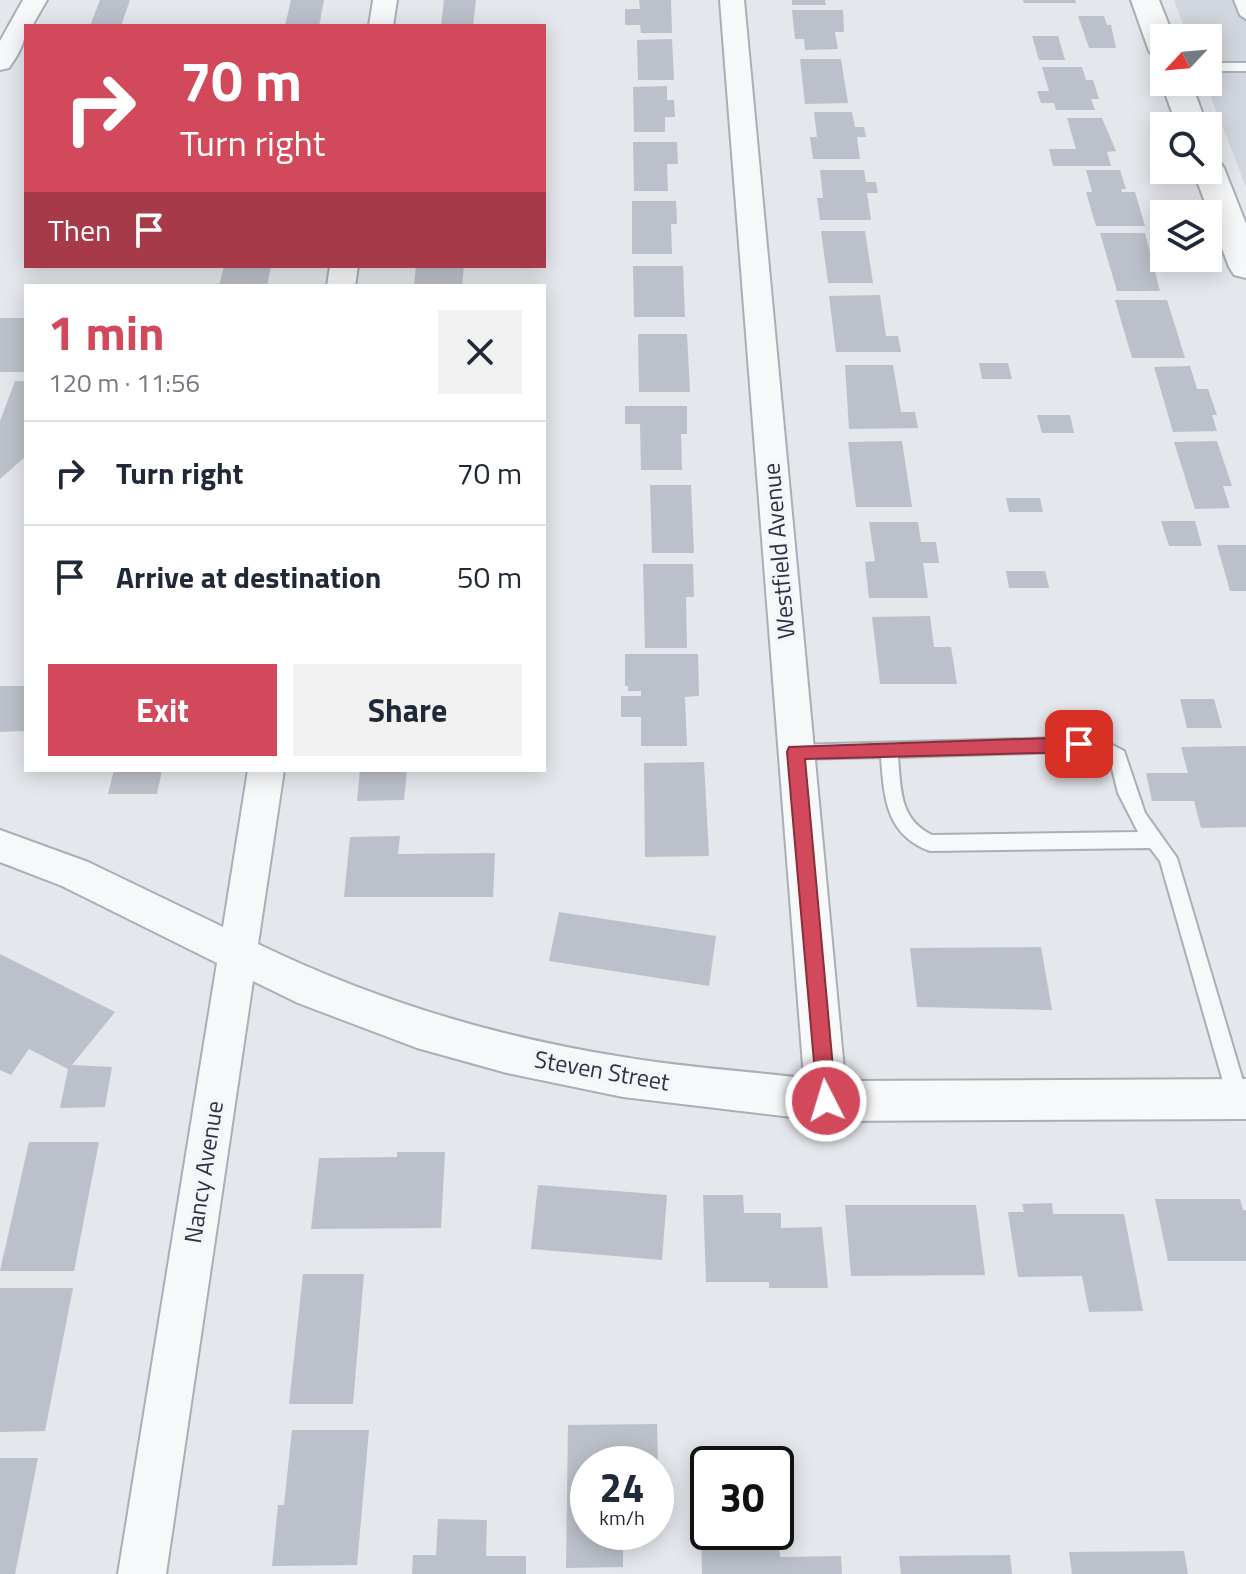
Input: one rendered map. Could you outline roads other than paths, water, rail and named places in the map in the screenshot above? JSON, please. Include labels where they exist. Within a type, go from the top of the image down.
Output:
[{"type":"street","points":[[0,63],[35,0]]},
{"type":"street","points":[[381,24],[385,0]]},
{"type":"street","name":"Westfield Avenue","points":[[732,0],[826,1101]]},
{"type":"street","points":[[1145,0],[1154,24]]},
{"type":"street","points":[[1214,184],[1246,267]]},
{"type":"street","name":"Nancy Avenue","points":[[142,1574],[266,772]]},
{"type":"street","name":"Steven Street","points":[[0,846],[75,874],[327,996],[417,1029],[507,1054],[623,1077],[826,1101],[1242,1099]]},
{"type":"lane","points":[[1240,0],[1246,15]]},
{"type":"lane","points":[[1222,67],[1246,67]]},
{"type":"lane","points":[[796,752],[1097,744],[1118,756],[1132,805],[1168,858],[1242,1099]]},
{"type":"lane","points":[[889,749],[895,809],[902,826],[913,836],[930,843],[1155,840]]}]
